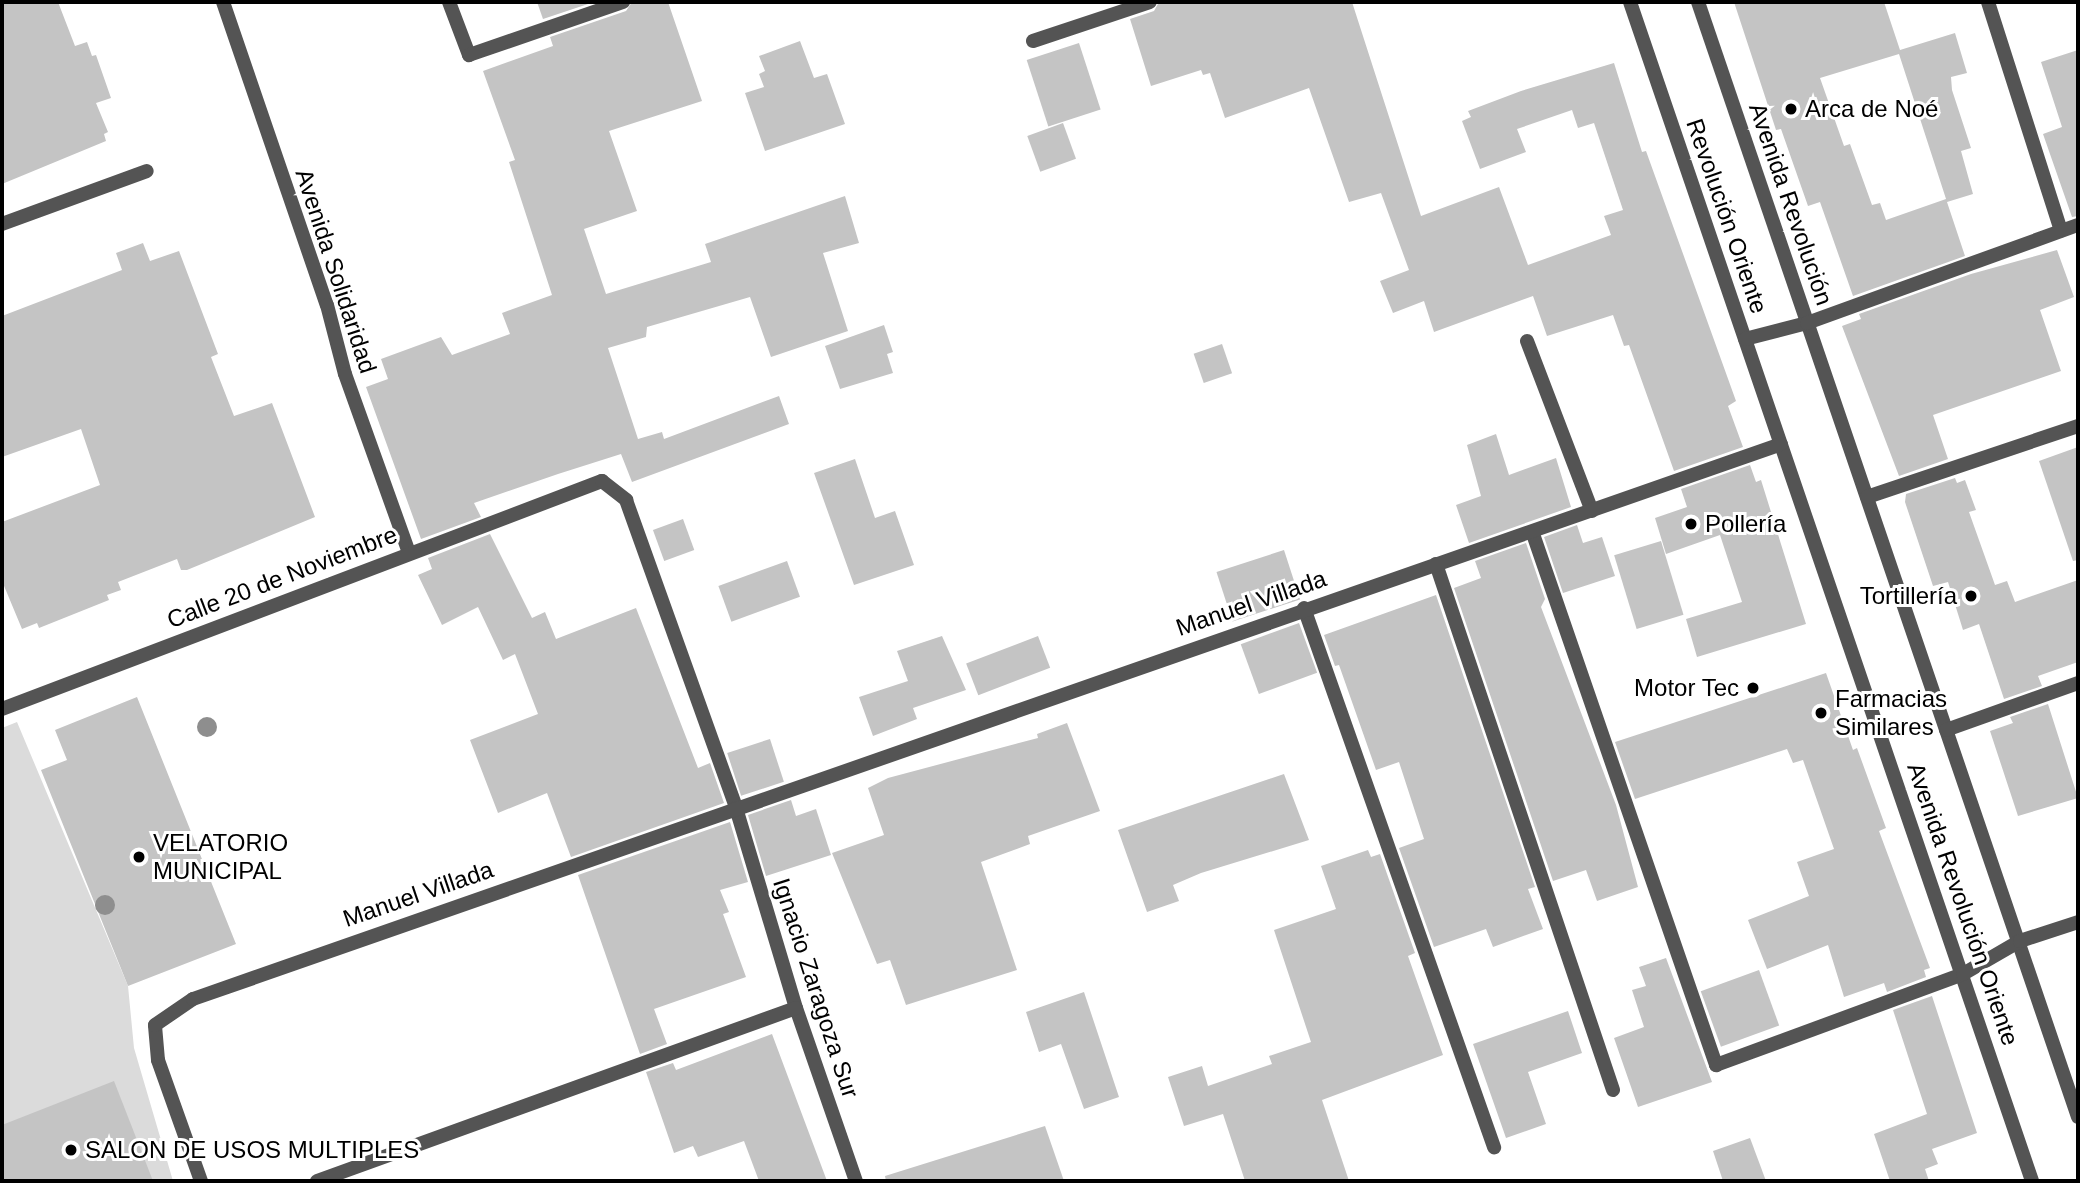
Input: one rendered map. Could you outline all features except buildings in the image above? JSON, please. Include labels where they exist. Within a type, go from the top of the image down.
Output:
[{"type":"street","name":"Avenida Solidaridad","points":[[223,2],[327,305],[345,374],[409,553]]},
{"type":"street","points":[[449,2],[469,55],[623,2]]},
{"type":"street","points":[[1033,41],[1150,2]]},
{"type":"street","name":"Revolución Oriente","points":[[1630,2],[1782,444]]},
{"type":"street","name":"Avenida Revolución","points":[[1698,2],[1841,422]]},
{"type":"street","points":[[1988,2],[2061,231]]},
{"type":"street","points":[[2,224],[147,171]]},
{"type":"street","points":[[1745,339],[1807,323],[2078,225]]},
{"type":"street","points":[[1527,341],[1592,511]]},
{"type":"street","name":"Avenida Revolución Oriente","points":[[1841,422],[2078,1117]]},
{"type":"street","points":[[1867,497],[2078,426]]},
{"type":"street","name":"Avenida Revolución Oriente","points":[[1782,444],[2032,1181]]},
{"type":"street","name":"Manuel Villada","points":[[201,1181],[158,1059],[155,1024],[193,999],[1304,608],[1533,534],[1782,444]]},
{"type":"street","name":"Calle 20 de Noviembre","points":[[2,709],[602,481],[626,500],[736,808]]},
{"type":"street","points":[[1533,534],[1716,1065],[1963,974],[2020,941],[2078,922]]},
{"type":"street","points":[[1436,564],[1613,1090]]},
{"type":"street","points":[[1304,608],[1494,1147]]},
{"type":"street","points":[[1945,730],[2078,683]]},
{"type":"street","name":"Ignacio Zaragoza Sur","points":[[736,808],[796,1007],[856,1181]]},
{"type":"street","points":[[317,1181],[796,1007]]},
{"type":"shaded area","points":[[17,722],[128,986],[134,1048],[173,1181],[2,1181],[2,728]]},
{"type":"place","name":"Arca de Noé","points":[[1791,109]]},
{"type":"place","name":"Pollería","points":[[1691,524]]},
{"type":"place","name":"Tortillería","points":[[1971,596]]},
{"type":"place","name":"Motor Tec","points":[[1753,688]]},
{"type":"place","name":"Farmacias Similares","points":[[1821,713]]},
{"type":"place","name":"VELATORIO MUNICIPAL","points":[[139,857]]},
{"type":"place","name":"SALON DE USOS MULTIPLES","points":[[71,1150]]}]
